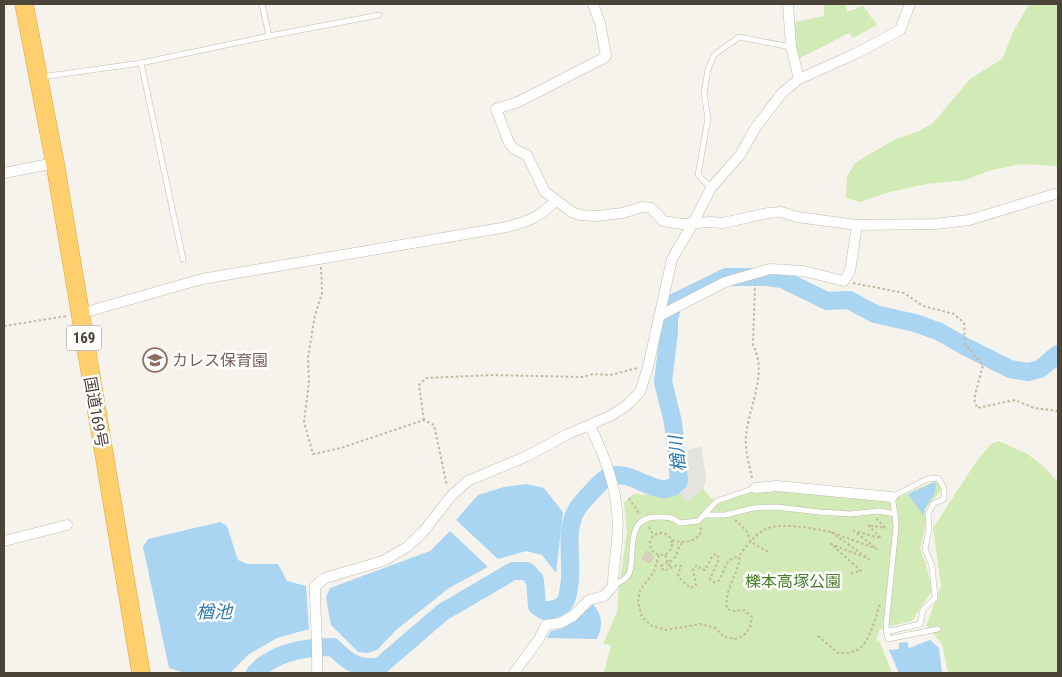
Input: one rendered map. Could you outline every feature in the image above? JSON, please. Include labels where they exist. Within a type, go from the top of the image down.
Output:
[{"type":"highway","name":"国道169号","points":[[24,4],[55,163],[141,673]]},
{"type":"street","points":[[593,4],[606,48],[606,56],[518,102],[496,109],[509,144],[514,149],[527,155],[542,186],[556,201],[572,212],[580,215],[596,216],[623,213],[642,206],[651,208],[664,221],[682,224],[723,223],[781,212],[805,218],[857,225],[935,224],[969,220],[1058,193]]},
{"type":"street","points":[[788,4],[791,47],[799,79]]},
{"type":"street","points":[[317,673],[318,645],[315,621],[315,586],[325,578],[383,561],[407,547],[424,532],[452,495],[468,481],[527,456],[568,434],[610,416],[626,406],[640,392],[648,368],[672,259],[711,188],[740,156],[756,127],[782,93],[799,79],[864,50],[900,30],[910,4]]},
{"type":"street","points":[[4,173],[55,163]]},
{"type":"street","points":[[80,314],[202,279],[507,227],[539,216],[556,201]]},
{"type":"street","points":[[659,316],[725,282],[770,269],[803,271],[844,281],[850,271],[857,225]]},
{"type":"street","points":[[514,673],[540,639],[546,625],[560,623],[573,616],[589,600],[604,596],[613,586],[618,538],[616,496],[609,470],[590,426]]},
{"type":"street","points":[[755,488],[777,486],[892,497]]},
{"type":"street","points":[[4,541],[67,525]]},
{"type":"lane","points":[[262,4],[269,36]]},
{"type":"lane","points":[[38,78],[141,63],[379,15]]},
{"type":"lane","points":[[711,188],[698,174],[708,118],[704,94],[706,78],[714,55],[739,37],[791,47]]},
{"type":"lane","points":[[141,63],[183,259]]},
{"type":"lane","points":[[886,632],[920,624],[923,610],[935,598],[932,566],[925,549],[930,530],[928,514],[933,504],[944,499],[944,488],[938,478],[927,479],[892,497],[896,527],[886,632],[888,639],[938,629]]},
{"type":"lane","points":[[613,586],[625,579],[630,572],[632,538],[639,524],[656,516],[674,517],[680,523],[698,521],[717,500],[755,488]]},
{"type":"lane","points":[[705,515],[725,515],[753,508],[776,507],[850,514],[876,510],[895,514]]},
{"type":"path","points":[[320,259],[322,293],[315,315],[308,357],[309,382],[304,422],[314,454],[341,448],[424,420],[434,424],[445,483],[452,495]]},
{"type":"path","points":[[754,274],[753,345],[757,353],[759,369],[746,448],[755,488]]},
{"type":"path","points":[[844,281],[904,294],[923,306],[954,314],[964,323],[965,344],[983,366],[974,398],[977,408],[1015,400],[1034,408],[1058,410]]},
{"type":"path","points":[[4,326],[80,314]]},
{"type":"path","points":[[424,420],[420,386],[426,378],[492,375],[610,375],[633,368],[648,368]]},
{"type":"path","points":[[682,543],[677,548],[676,555],[672,561],[661,566],[664,571],[677,565],[681,566],[678,575],[691,588],[696,585],[693,569],[697,565],[705,570],[713,555],[717,554],[719,559],[710,579],[713,582],[717,582],[721,578],[727,562],[731,558],[739,556],[764,529],[779,526],[812,528],[831,532],[877,549],[854,530],[881,538],[868,525],[885,528],[875,517],[876,510]]},
{"type":"path","points":[[725,515],[737,521],[746,530],[751,542],[770,553]]},
{"type":"path","points":[[672,540],[670,552],[665,555],[655,553],[650,545],[654,536],[664,534],[672,540],[682,543],[694,541],[700,535],[702,525],[698,521]]},
{"type":"path","points":[[831,532],[869,559],[831,544],[861,571],[851,573]]},
{"type":"path","points":[[660,555],[654,572],[640,590],[638,602],[642,617],[652,626],[666,630],[701,624],[715,628],[724,637],[735,639],[743,636],[750,628],[752,617],[744,610],[733,611],[726,609],[725,600],[735,570],[740,563],[739,556]]},
{"type":"path","points":[[665,555],[670,569]]},
{"type":"path","points":[[818,636],[838,653],[849,653],[858,650],[866,642],[890,579]]},
{"type":"green space","points":[[824,4],[845,4],[847,12],[863,6],[877,25],[853,38],[849,33],[794,61],[791,23],[824,16]]},
{"type":"green space","points":[[1029,4],[1058,4],[1058,166],[1020,164],[988,171],[966,180],[927,184],[889,192],[860,202],[846,198],[847,176],[856,162],[896,139],[919,131],[933,123],[970,79],[1002,59],[1014,30]]},
{"type":"green space","points":[[998,441],[1026,453],[1043,466],[1058,482],[1058,673],[948,673],[942,644],[926,626],[941,586],[933,528],[976,462],[991,444]]},
{"type":"green space","name":"櫟本高塚公園","points":[[701,447],[706,479],[703,489],[717,504],[756,490],[785,489],[897,498],[935,481],[940,484],[941,491],[925,509],[927,520],[920,549],[926,564],[932,591],[912,621],[880,629],[876,641],[879,640],[892,673],[604,673],[611,645],[603,644],[617,612],[627,531],[624,502],[634,494],[670,496],[687,479],[683,451]]},
{"type":"shaded area","points":[[701,447],[706,479],[703,489],[687,502],[676,490],[687,479],[683,451]]},
{"type":"water","points":[[935,482],[935,491],[923,515],[908,494]]},
{"type":"water","points":[[527,484],[544,488],[563,512],[556,573],[542,555],[526,551],[498,559],[456,520],[478,495],[504,487]]},
{"type":"water","name":"楢池","points":[[220,522],[227,526],[238,560],[247,564],[278,564],[287,581],[306,586],[309,629],[277,638],[249,654],[230,673],[185,673],[169,668],[143,547],[148,539]]},
{"type":"water","points":[[450,531],[488,567],[449,588],[396,630],[377,650],[368,653],[358,652],[331,625],[326,598],[330,588],[430,551]]},
{"type":"water","points":[[593,604],[599,613],[601,621],[597,639],[547,638],[551,631],[569,625]]},
{"type":"water","points":[[930,640],[939,648],[942,673],[899,673],[889,650],[899,649],[899,643],[907,642],[909,648]]},
{"type":"building","points":[[647,551],[654,557],[649,563],[642,558]]},
{"type":"waterway","name":"楢川","points":[[255,673],[271,660],[291,652],[323,647],[333,647],[343,657],[359,666],[379,667],[443,612],[513,571],[527,571],[535,580],[537,606],[545,611],[561,606],[567,599],[569,587],[571,525],[579,506],[592,491],[606,478],[616,475],[625,476],[664,489],[672,487],[679,481],[673,422],[663,382],[669,319],[673,303],[726,277],[782,279],[827,301],[849,300],[875,314],[915,323],[940,332],[1010,369],[1028,372],[1040,369],[1058,354]]},
{"type":"place","name":"カレス保育園","points":[[155,360]]}]
